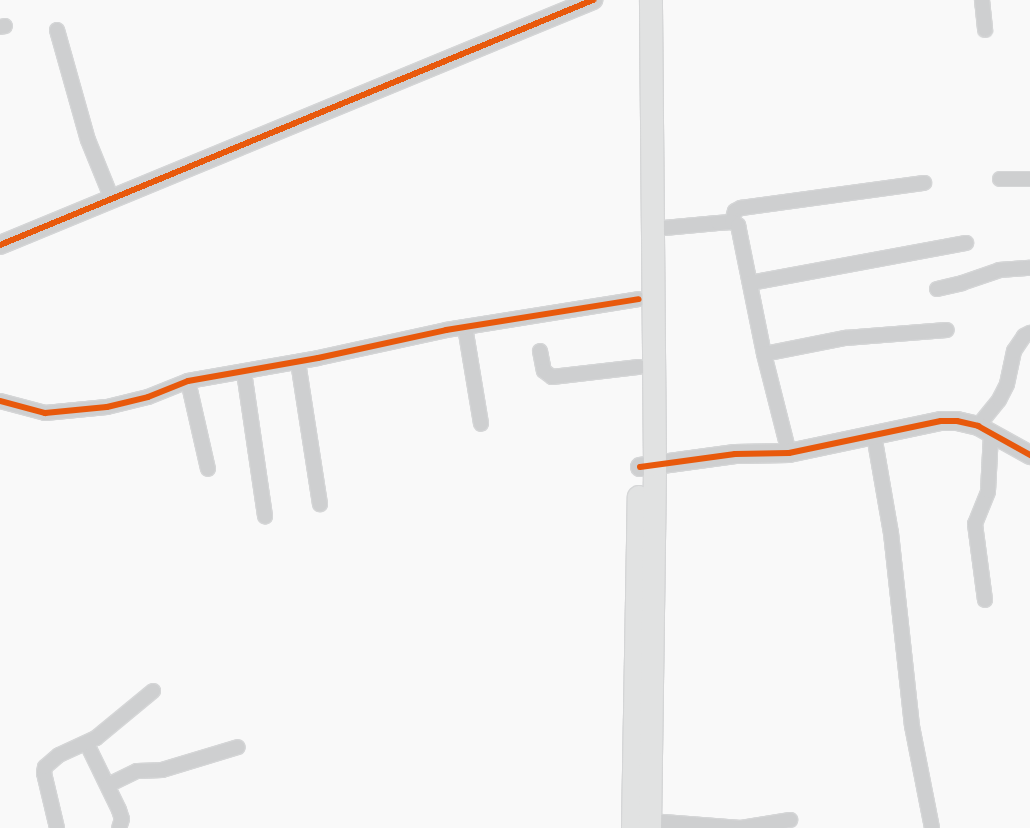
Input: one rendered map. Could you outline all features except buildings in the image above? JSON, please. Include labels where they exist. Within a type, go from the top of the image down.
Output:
[{"type":"main road","points":[[639,0],[639,367],[647,466]]},
{"type":"main road","points":[[644,826],[647,466],[653,229],[651,0]]},
{"type":"street","points":[[0,245],[401,77],[593,0]]},
{"type":"street","points":[[982,0],[985,30]]},
{"type":"street","points":[[56,30],[86,133],[112,199]]},
{"type":"street","points":[[1000,179],[1030,178]]},
{"type":"street","points":[[732,222],[735,211],[741,208],[924,183]]},
{"type":"street","points":[[653,229],[732,222],[738,225],[764,354],[789,453]]},
{"type":"street","points":[[750,283],[966,243]]},
{"type":"street","points":[[937,289],[962,283],[999,270],[1030,268]]},
{"type":"street","points":[[0,401],[31,411],[63,413],[123,404],[188,381],[298,362],[465,327],[639,299]]},
{"type":"street","points":[[465,327],[481,424]]},
{"type":"street","points":[[764,354],[845,338],[947,330]]},
{"type":"street","points":[[985,600],[975,524],[988,491],[984,430],[1007,384],[1014,351],[1024,336],[1030,333]]},
{"type":"street","points":[[540,351],[544,371],[552,377],[639,367]]},
{"type":"street","points":[[298,362],[320,504]]},
{"type":"street","points":[[244,372],[266,516]]},
{"type":"street","points":[[188,381],[208,469]]},
{"type":"street","points":[[647,466],[735,454],[789,453],[941,422],[957,421],[984,430],[1030,455]]},
{"type":"street","points":[[874,435],[891,533],[912,726],[932,828]]},
{"type":"street","points":[[57,828],[44,773],[45,767],[59,755],[87,744],[153,691]]},
{"type":"street","points":[[87,744],[119,810],[122,819],[119,828]]},
{"type":"street","points":[[108,786],[137,771],[162,770],[238,746]]},
{"type":"street","points":[[644,826],[741,828],[790,820]]},
{"type":"cycle path","points":[[0,245],[593,0]]},
{"type":"cycle path","points":[[0,401],[45,413],[107,407],[148,397],[188,381],[318,358],[446,330],[639,299]]},
{"type":"cycle path","points":[[640,467],[735,454],[789,453],[941,421],[957,421],[978,426],[1030,455]]}]
